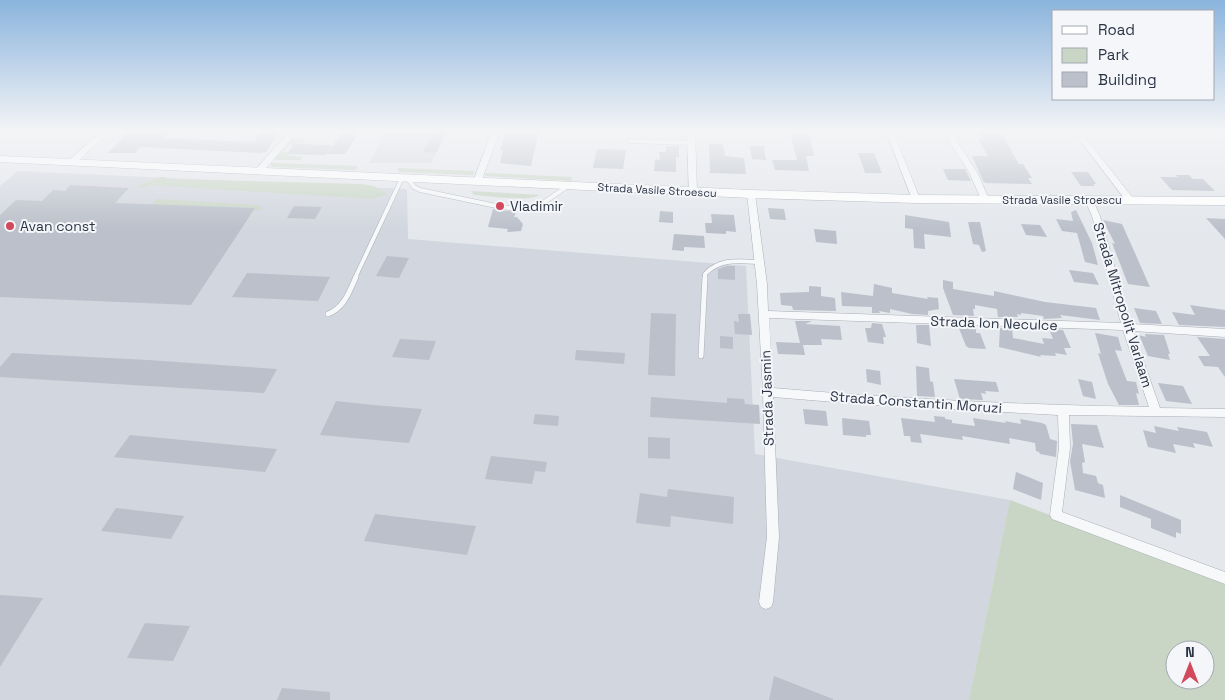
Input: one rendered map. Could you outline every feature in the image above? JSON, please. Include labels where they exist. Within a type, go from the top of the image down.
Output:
[{"type":"main road","name":"Strada Vasile Stroescu","points":[[103,164],[751,194],[916,199],[1225,201]]},
{"type":"street","points":[[258,172],[265,164]]},
{"type":"street","points":[[477,182],[484,164]]},
{"type":"street","points":[[692,164],[693,192]]},
{"type":"street","points":[[902,164],[916,199]]},
{"type":"street","points":[[968,164],[985,199]]},
{"type":"street","points":[[1102,164],[1130,200]]},
{"type":"street","name":"Strada Jasmin","points":[[751,194],[760,262],[768,392],[773,537],[766,602]]},
{"type":"street","name":"Strada Mitropolit Varlaam","points":[[1089,200],[1096,216],[1127,327],[1156,411]]},
{"type":"street","name":"Strada Ion Neculce","points":[[764,314],[1225,332]]},
{"type":"street","name":"Strada Constantin Moruzi","points":[[768,392],[868,400],[1063,410],[1225,413]]},
{"type":"street","points":[[1063,410],[1065,438],[1056,515],[1225,578]]},
{"type":"lane","points":[[328,314],[336,311],[344,302],[405,178],[420,190],[466,199],[486,206],[525,209],[536,206],[568,186]]},
{"type":"lane","points":[[701,356],[705,274],[711,266],[721,262],[760,262]]},
{"type":"shaded area","points":[[18,171],[407,189],[408,239],[746,266],[755,454],[1010,500],[969,700],[0,700],[0,186]]},
{"type":"green space","points":[[271,164],[290,164],[358,166],[355,170],[271,166]]},
{"type":"green space","points":[[398,168],[474,171],[473,175],[398,172]]},
{"type":"green space","points":[[484,173],[572,177],[571,181],[486,176]]},
{"type":"green space","points":[[160,177],[166,177],[165,179],[362,184],[374,186],[387,194],[373,199],[149,185],[146,188],[134,187]]},
{"type":"green space","points":[[471,191],[540,195],[527,198],[508,198],[474,195]]},
{"type":"green space","points":[[157,199],[258,205],[263,209],[254,211],[255,208],[152,205]]},
{"type":"green space","points":[[1010,500],[1225,581],[1225,700],[969,700]]},
{"type":"building","points":[[507,164],[532,164],[531,166]]},
{"type":"building","points":[[594,164],[624,164],[623,169],[593,168]]},
{"type":"building","points":[[655,164],[676,164],[676,172],[654,171]]},
{"type":"building","points":[[710,164],[745,164],[746,174],[710,173]]},
{"type":"building","points":[[773,164],[808,164],[809,171],[775,170]]},
{"type":"building","points":[[862,164],[878,164],[882,173],[865,173]]},
{"type":"building","points":[[975,164],[1019,164],[1023,164],[1032,178],[1028,178],[1032,184],[986,183],[983,181]]},
{"type":"building","points":[[943,169],[965,169],[971,181],[948,180]]},
{"type":"building","points":[[1071,172],[1088,172],[1096,184],[1093,184],[1095,186],[1081,186]]},
{"type":"building","points":[[1175,175],[1189,175],[1193,179],[1203,179],[1215,191],[1172,190],[1160,177],[1178,177]]},
{"type":"building","points":[[70,185],[129,188],[115,203],[255,208],[191,305],[0,297],[0,215],[16,200],[42,201],[53,190],[65,191]]},
{"type":"building","points":[[294,206],[322,207],[315,219],[287,218]]},
{"type":"building","points":[[768,208],[784,209],[786,220],[770,219]]},
{"type":"building","points":[[493,209],[516,212],[514,217],[517,217],[523,224],[521,231],[507,232],[508,229],[488,227]]},
{"type":"building","points":[[1076,210],[1092,243],[1098,265],[1085,262],[1077,233],[1062,231],[1056,219],[1073,221],[1071,212]]},
{"type":"building","points":[[660,211],[673,212],[673,223],[659,222]]},
{"type":"building","points":[[711,214],[734,215],[736,232],[726,231],[726,234],[706,233],[705,223],[712,223]]},
{"type":"building","points":[[905,215],[949,222],[951,237],[924,234],[925,249],[914,248],[913,229],[905,228]]},
{"type":"building","points":[[1206,218],[1225,219],[1225,239]]},
{"type":"building","points":[[1103,220],[1122,224],[1150,287],[1128,284],[1112,243],[1115,244]]},
{"type":"building","points":[[968,222],[980,222],[986,251],[982,252],[979,245],[973,244]]},
{"type":"building","points":[[1021,224],[1040,225],[1047,237],[1026,235]]},
{"type":"building","points":[[814,229],[836,231],[837,244],[816,242]]},
{"type":"building","points":[[674,234],[704,236],[705,248],[684,247],[684,251],[672,250]]},
{"type":"building","points":[[387,256],[409,258],[399,278],[376,276]]},
{"type":"building","points":[[735,266],[735,280],[718,279],[718,269]]},
{"type":"building","points":[[1069,270],[1093,273],[1099,285],[1074,282]]},
{"type":"building","points":[[247,273],[330,277],[318,301],[232,297]]},
{"type":"building","points":[[943,280],[953,282],[953,289],[994,296],[994,291],[1045,302],[1096,308],[1100,320],[1060,315],[1062,318],[1044,319],[1043,316],[1021,313],[1021,315],[1017,314],[1018,317],[998,317],[997,309],[975,305],[975,309],[973,309],[974,316],[953,315],[943,288]]},
{"type":"building","points":[[874,284],[892,288],[892,293],[928,299],[927,297],[938,298],[939,309],[928,311],[928,315],[912,314],[890,309],[890,313],[879,311],[880,313],[872,313],[872,307],[842,306],[841,292],[873,296]]},
{"type":"building","points":[[809,286],[821,287],[821,296],[835,298],[836,311],[793,310],[792,306],[781,305],[780,293],[809,292]]},
{"type":"building","points":[[1190,305],[1225,310],[1225,327],[1179,325],[1172,312],[1195,315]]},
{"type":"building","points":[[1134,308],[1156,311],[1162,324],[1140,323]]},
{"type":"building","points":[[651,313],[676,314],[675,376],[648,375]]},
{"type":"building","points":[[738,314],[750,314],[752,335],[735,334],[734,321],[739,322]]},
{"type":"building","points":[[795,321],[812,321],[805,324],[840,326],[842,340],[821,339],[822,345],[803,345],[805,355],[778,354],[776,342],[800,343]]},
{"type":"building","points":[[872,323],[882,324],[886,337],[883,337],[884,344],[868,342],[865,328],[871,328]]},
{"type":"building","points":[[916,325],[929,325],[931,346],[917,343]]},
{"type":"building","points":[[958,326],[976,327],[976,333],[980,333],[986,349],[969,348],[966,346]]},
{"type":"building","points":[[1000,328],[1012,328],[1013,338],[1044,344],[1042,338],[1053,339],[1049,329],[1063,330],[1071,348],[1064,348],[1067,355],[1055,353],[1056,356],[1040,355],[1041,357],[999,347]]},
{"type":"building","points":[[1095,333],[1118,337],[1122,351],[1115,350],[1127,381],[1136,382],[1139,405],[1119,405],[1108,384],[1098,353],[1101,354]]},
{"type":"building","points":[[1145,334],[1164,335],[1170,360],[1148,356],[1139,335],[1146,337]]},
{"type":"building","points":[[720,336],[733,337],[733,349],[720,348]]},
{"type":"building","points":[[1197,337],[1225,339],[1225,377],[1218,367],[1204,366],[1198,356],[1210,356]]},
{"type":"building","points":[[400,339],[436,341],[429,360],[392,357]]},
{"type":"building","points":[[576,350],[625,353],[624,364],[575,360]]},
{"type":"building","points":[[12,353],[277,369],[264,393],[0,377],[0,367]]},
{"type":"building","points":[[916,366],[929,368],[930,381],[933,382],[935,397],[917,396]]},
{"type":"building","points":[[866,369],[880,371],[881,385],[867,382]]},
{"type":"building","points":[[954,379],[996,382],[999,392],[985,391],[986,394],[981,393],[983,400],[960,399]]},
{"type":"building","points":[[1078,379],[1092,382],[1096,399],[1083,396]]},
{"type":"building","points":[[1158,383],[1183,386],[1192,404],[1166,401]]},
{"type":"building","points":[[651,397],[727,403],[727,398],[744,399],[745,404],[759,405],[760,424],[650,417]]},
{"type":"building","points":[[336,401],[422,409],[409,443],[320,435]]},
{"type":"building","points":[[803,409],[826,411],[828,426],[805,424]]},
{"type":"building","points":[[535,414],[559,416],[558,426],[533,424]]},
{"type":"building","points":[[934,416],[945,417],[945,419],[952,420],[952,423],[975,426],[973,418],[1006,423],[1005,421],[1021,424],[1020,419],[1042,423],[1046,425],[1050,439],[1057,441],[1056,457],[1040,454],[1036,451],[1035,443],[1009,438],[1010,444],[962,436],[963,440],[920,434],[922,443],[911,442],[910,436],[904,436],[901,418],[935,422]]},
{"type":"building","points":[[842,418],[869,421],[871,435],[866,435],[866,437],[843,435]]},
{"type":"building","points":[[1071,424],[1097,425],[1104,448],[1082,444],[1085,462],[1082,463],[1083,473],[1096,476],[1098,483],[1103,485],[1105,498],[1075,490],[1070,461],[1073,444]]},
{"type":"building","points":[[1154,426],[1179,431],[1177,427],[1207,432],[1213,447],[1193,443],[1195,448],[1173,444],[1176,453],[1148,447],[1143,430],[1156,433]]},
{"type":"building","points":[[130,435],[277,449],[265,472],[114,457]]},
{"type":"building","points":[[648,437],[670,438],[670,459],[648,458]]},
{"type":"building","points":[[491,456],[547,462],[545,472],[535,471],[532,484],[485,479]]},
{"type":"building","points":[[1016,472],[1043,483],[1041,500],[1013,489]]},
{"type":"building","points":[[668,489],[734,497],[733,524],[671,516],[670,527],[636,523],[640,493],[667,497]]},
{"type":"building","points":[[1120,495],[1181,520],[1181,534],[1176,532],[1176,538],[1151,528],[1151,519],[1120,507]]},
{"type":"building","points":[[116,508],[184,516],[171,539],[101,531]]},
{"type":"building","points":[[375,514],[476,526],[467,555],[364,541]]},
{"type":"building","points":[[0,595],[43,598],[0,667]]},
{"type":"building","points":[[145,623],[190,626],[173,661],[127,658]]},
{"type":"building","points":[[774,676],[833,699],[833,700],[769,700]]},
{"type":"building","points":[[282,688],[330,692],[330,700],[277,700]]},
{"type":"place","name":"Vladimir","points":[[500,206]]},
{"type":"place","name":"Avan const","points":[[10,226]]}]
